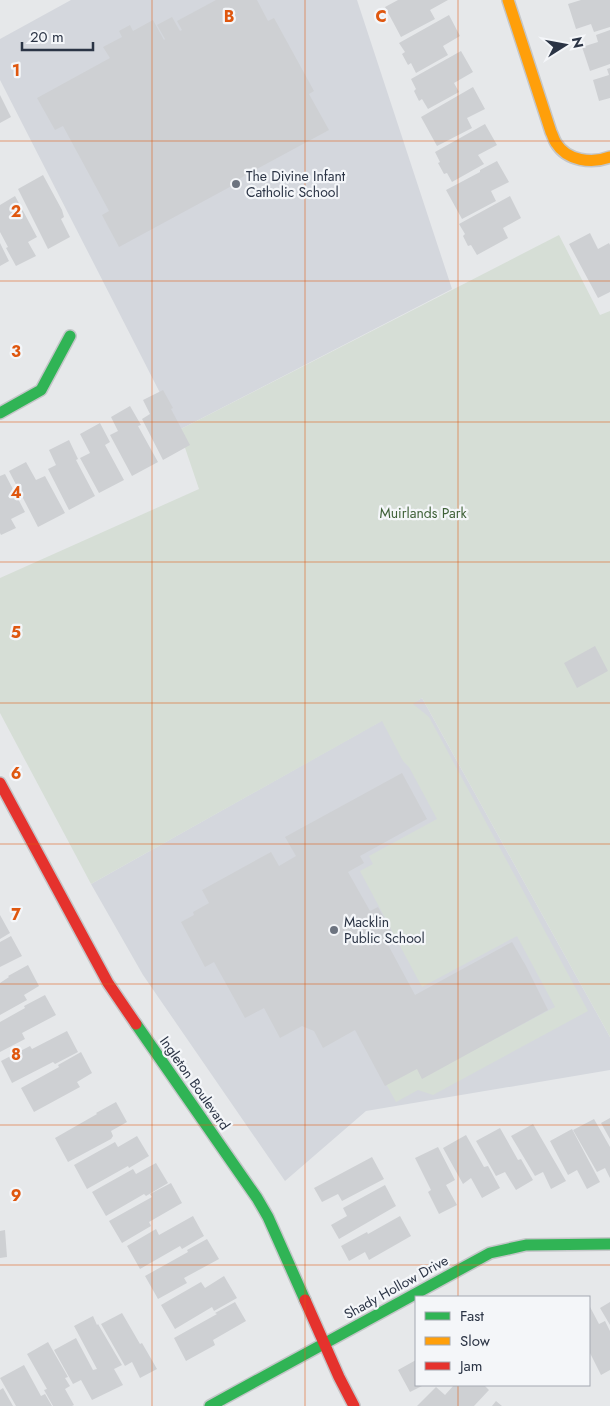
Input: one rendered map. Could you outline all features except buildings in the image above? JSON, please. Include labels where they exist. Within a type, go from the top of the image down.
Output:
[{"type":"street","points":[[508,0],[556,143],[571,156],[583,161],[593,162],[610,157]]},
{"type":"street","points":[[0,413],[41,390],[70,336]]},
{"type":"street","name":"Ingleton Boulevard","points":[[0,783],[108,984],[257,1198],[268,1217],[354,1406]]},
{"type":"street","name":"Shady Hollow Drive","points":[[210,1406],[490,1253],[526,1245],[610,1244]]},
{"type":"shaded area","name":"The Divine Infant Catholic School","points":[[71,0],[357,0],[452,289],[179,430],[0,80],[0,39]]},
{"type":"shaded area","name":"Macklin Public School","points":[[422,698],[610,1037],[610,1070],[366,1111],[285,1181],[143,975],[91,884]]},
{"type":"green space","name":"Muirlands Park","points":[[559,235],[600,315],[610,311],[610,1037],[422,698],[413,704],[429,717],[588,1011],[433,1095],[418,1090],[396,1102],[386,1084],[437,1057],[442,1067],[555,1007],[517,936],[422,987],[360,871],[373,864],[369,856],[437,819],[382,721],[91,884],[0,713],[0,578],[199,489],[179,430]]},
{"type":"traffic: fast","points":[[0,413],[41,390],[70,336]]},
{"type":"traffic: fast","points":[[136,1024],[257,1198],[268,1217],[305,1300]]},
{"type":"traffic: fast","points":[[210,1406],[490,1253],[526,1245],[610,1244]]},
{"type":"traffic: slow","points":[[508,0],[556,143],[567,154],[580,159],[596,160],[610,157]]},
{"type":"traffic: jam","points":[[0,783],[108,983],[136,1024]]},
{"type":"traffic: jam","points":[[305,1300],[354,1406]]},
{"type":"place","name":"The Divine Infant Catholic School","points":[[236,184]]},
{"type":"place","name":"Macklin Public School","points":[[334,930]]}]
